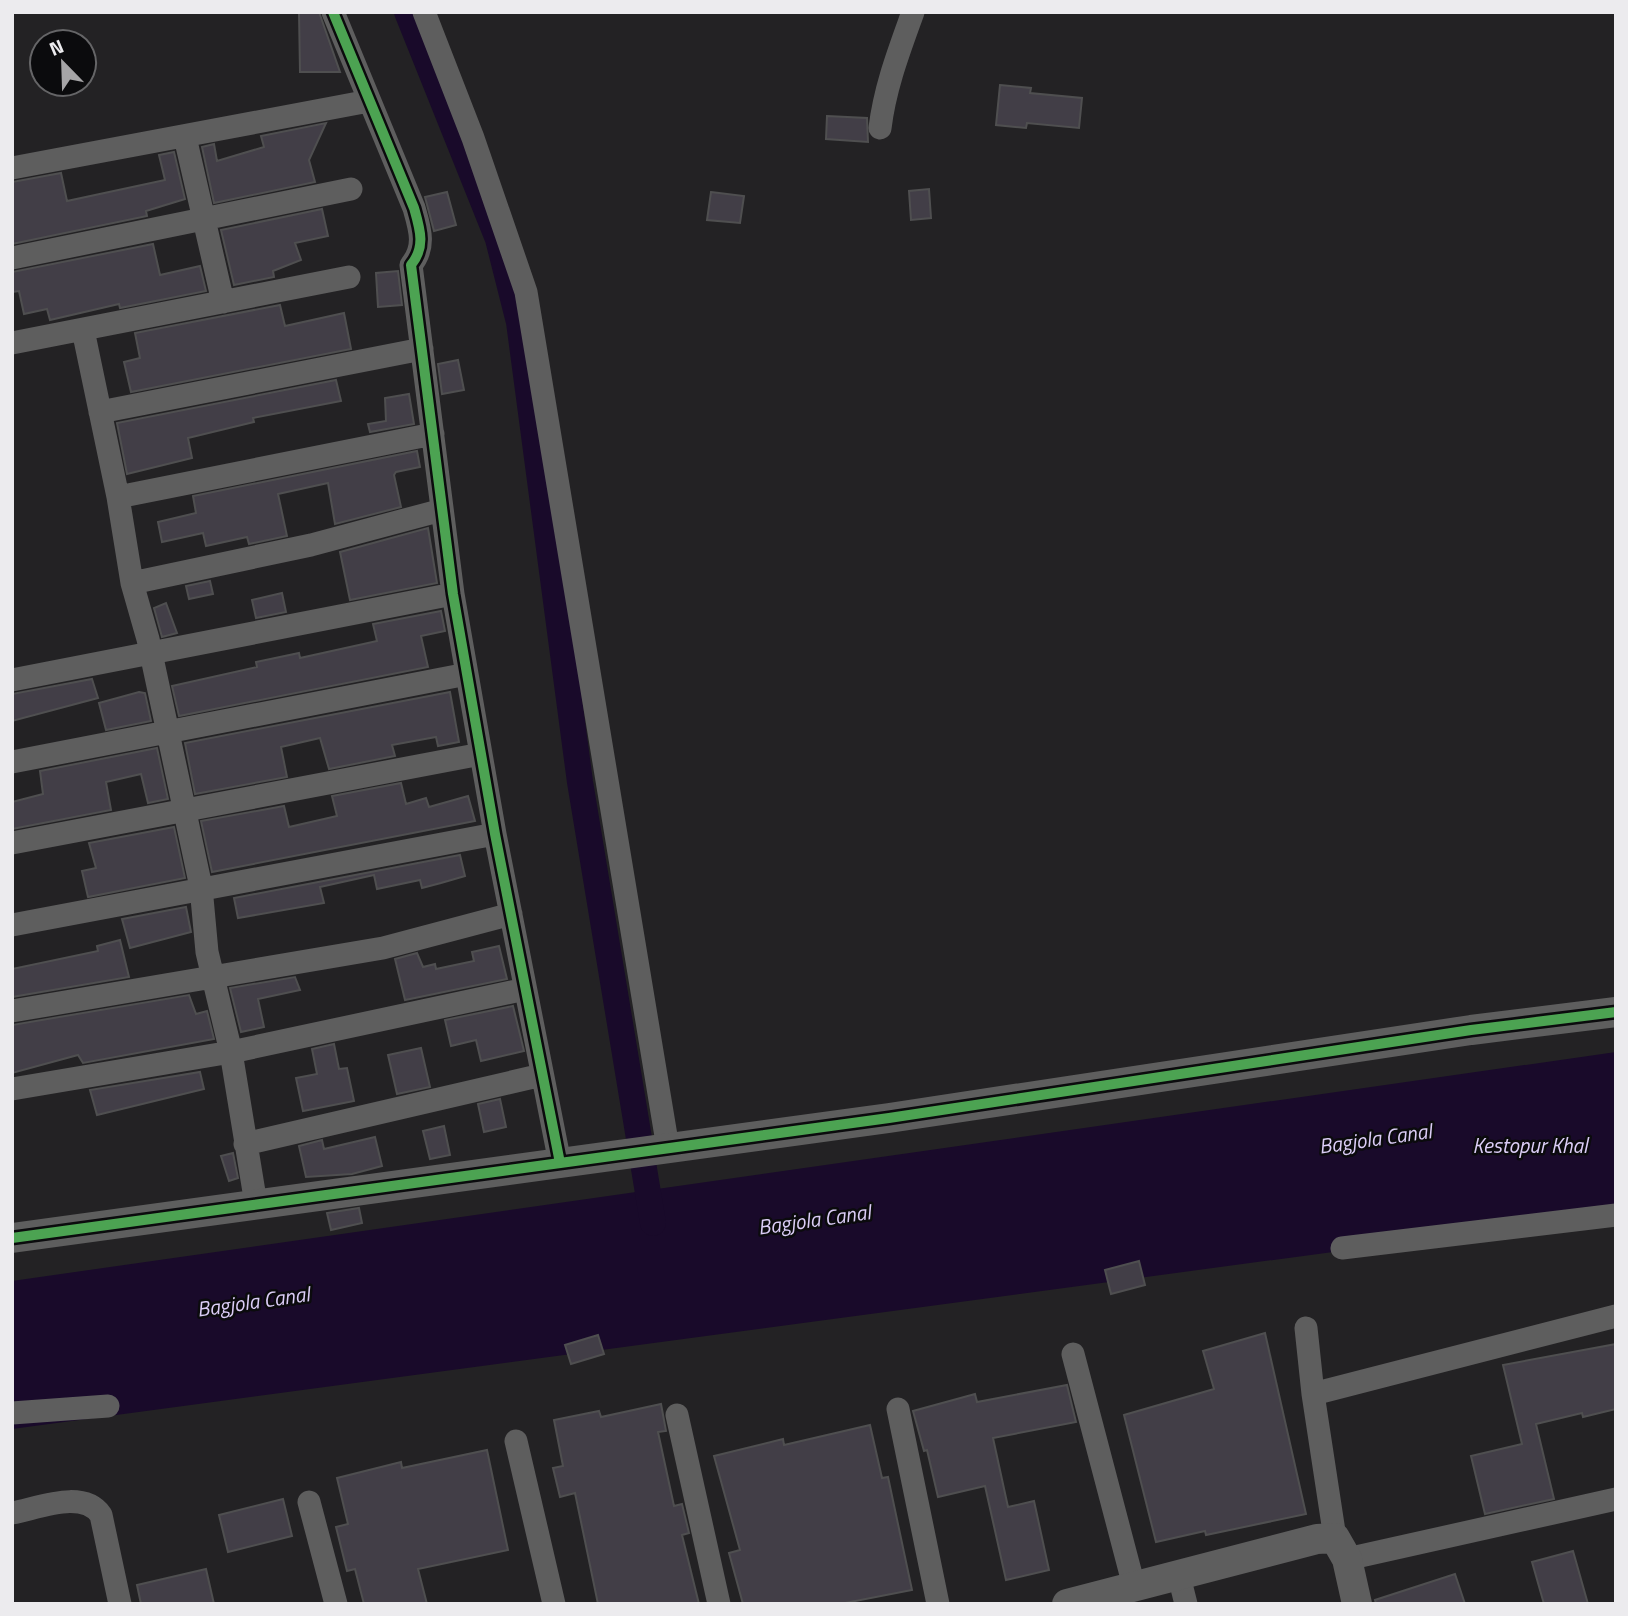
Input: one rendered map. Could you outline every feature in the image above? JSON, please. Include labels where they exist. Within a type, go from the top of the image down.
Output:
[{"type":"street","points":[[333,12],[414,208],[421,233],[418,256],[411,265],[453,594],[495,834],[560,1163]]},
{"type":"street","points":[[424,12],[473,138],[526,292],[660,1149]]},
{"type":"street","points":[[880,128],[890,78],[913,12]]},
{"type":"street","points":[[12,168],[369,101]]},
{"type":"street","points":[[185,137],[223,302]]},
{"type":"street","points":[[12,258],[351,189]]},
{"type":"street","points":[[12,343],[349,277]]},
{"type":"street","points":[[83,330],[118,498],[132,583],[151,654],[201,887],[207,952],[230,1052],[256,1205]]},
{"type":"street","points":[[100,412],[422,349]]},
{"type":"street","points":[[118,498],[433,434]]},
{"type":"street","points":[[132,583],[312,545],[442,510]]},
{"type":"street","points":[[12,680],[453,594]]},
{"type":"street","points":[[12,762],[467,674]]},
{"type":"street","points":[[12,842],[481,754]]},
{"type":"street","points":[[12,925],[201,887],[495,834]]},
{"type":"street","points":[[12,1011],[215,979],[383,948],[511,914]]},
{"type":"street","points":[[12,1090],[230,1052],[525,989]]},
{"type":"street","points":[[12,1238],[660,1149],[1471,1030],[1616,1012]]},
{"type":"street","points":[[246,1144],[542,1075]]},
{"type":"street","points":[[1342,1248],[1616,1215]]},
{"type":"street","points":[[1312,1394],[1616,1315]]},
{"type":"street","points":[[1307,1328],[1312,1394],[1341,1548],[1357,1604]]},
{"type":"street","points":[[1073,1354],[1133,1586]]},
{"type":"street","points":[[12,1413],[108,1406]]},
{"type":"street","points":[[898,1409],[938,1604]]},
{"type":"street","points":[[677,1415],[719,1604]]},
{"type":"street","points":[[516,1441],[554,1604]]},
{"type":"street","points":[[1067,1604],[1133,1586],[1182,1590],[1317,1539],[1341,1548],[1616,1499]]},
{"type":"street","points":[[12,1513],[82,1500],[94,1506],[101,1515],[120,1604]]},
{"type":"street","points":[[309,1502],[335,1604]]},
{"type":"water","name":"Kestopur Khal","points":[[1616,1052],[1616,1214],[12,1429],[12,1281]]},
{"type":"building","points":[[299,12],[319,12],[340,72],[300,72]]},
{"type":"building","points":[[1000,85],[1031,88],[1030,93],[1082,98],[1079,128],[1027,123],[1026,128],[996,125]]},
{"type":"building","points":[[827,116],[867,118],[868,142],[826,139]]},
{"type":"building","points":[[326,123],[309,160],[315,182],[214,203],[202,147],[214,144],[217,161],[264,147],[261,136]]},
{"type":"building","points":[[174,152],[185,199],[146,211],[147,216],[12,244],[12,182],[61,173],[67,201],[165,180],[159,155]]},
{"type":"building","points":[[929,189],[931,218],[911,220],[909,191]]},
{"type":"building","points":[[447,192],[456,225],[434,231],[425,197]]},
{"type":"building","points":[[711,192],[744,196],[740,223],[707,220]]},
{"type":"building","points":[[322,209],[328,236],[295,243],[301,260],[273,271],[274,277],[234,285],[221,230]]},
{"type":"building","points":[[153,244],[160,275],[200,266],[206,291],[120,308],[119,304],[50,320],[47,309],[24,314],[19,291],[12,292],[12,272]]},
{"type":"building","points":[[398,271],[402,305],[378,307],[376,273]]},
{"type":"building","points":[[280,305],[285,326],[344,313],[351,349],[131,392],[124,362],[140,358],[135,333]]},
{"type":"building","points":[[458,360],[464,390],[442,394],[438,364]]},
{"type":"building","points":[[336,380],[341,401],[253,418],[254,422],[188,438],[192,458],[127,474],[117,423]]},
{"type":"building","points":[[409,394],[414,424],[370,432],[368,424],[386,421],[385,398]]},
{"type":"building","points":[[417,451],[420,467],[396,472],[394,475],[401,507],[335,524],[328,483],[278,494],[287,536],[249,544],[247,537],[206,546],[203,533],[162,542],[158,522],[196,513],[193,496]]},
{"type":"building","points":[[428,528],[437,583],[350,600],[340,552]]},
{"type":"building","points":[[210,581],[213,594],[189,599],[186,586]]},
{"type":"building","points":[[282,593],[286,612],[256,618],[252,600]]},
{"type":"building","points":[[166,603],[177,633],[162,637],[154,608]]},
{"type":"building","points":[[441,611],[445,631],[421,636],[428,667],[179,716],[172,686],[257,667],[256,662],[299,653],[300,658],[377,641],[373,624]]},
{"type":"building","points":[[92,679],[98,698],[12,721],[12,694]]},
{"type":"building","points":[[139,692],[145,693],[151,721],[106,730],[99,703]]},
{"type":"building","points":[[450,692],[459,742],[438,746],[436,737],[392,745],[395,756],[329,769],[320,738],[281,747],[287,777],[195,794],[185,743]]},
{"type":"building","points":[[157,748],[168,799],[148,803],[141,774],[106,782],[111,810],[12,829],[12,802],[43,794],[40,771]]},
{"type":"building","points":[[401,783],[406,804],[426,798],[429,807],[468,796],[475,821],[212,872],[201,821],[284,806],[289,827],[337,816],[332,796]]},
{"type":"building","points":[[174,827],[185,878],[88,897],[82,871],[96,868],[89,843]]},
{"type":"building","points":[[460,855],[465,876],[441,883],[422,888],[420,880],[377,889],[374,875],[320,887],[324,903],[238,918],[234,898]]},
{"type":"building","points":[[186,907],[191,932],[130,948],[122,919]]},
{"type":"building","points":[[120,940],[129,977],[12,997],[12,969],[98,951],[97,946]]},
{"type":"building","points":[[499,946],[507,979],[405,1000],[395,959],[417,953],[423,967],[435,964],[436,969],[474,961],[472,952]]},
{"type":"building","points":[[295,977],[300,990],[258,999],[264,1027],[241,1032],[230,988]]},
{"type":"building","points":[[189,995],[196,1014],[207,1011],[214,1039],[83,1063],[78,1055],[12,1073],[12,1025]]},
{"type":"building","points":[[513,1006],[524,1051],[481,1061],[476,1040],[451,1046],[445,1020]]},
{"type":"building","points":[[334,1044],[339,1069],[347,1068],[354,1101],[303,1111],[296,1078],[317,1074],[312,1049]]},
{"type":"building","points":[[421,1048],[430,1087],[397,1094],[388,1055]]},
{"type":"building","points":[[200,1072],[204,1089],[97,1115],[90,1090]]},
{"type":"building","points":[[500,1099],[506,1127],[484,1132],[478,1104]]},
{"type":"building","points":[[444,1126],[450,1155],[430,1159],[423,1131]]},
{"type":"building","points":[[375,1137],[382,1166],[352,1174],[306,1177],[299,1146],[322,1140],[324,1149]]},
{"type":"building","points":[[233,1153],[238,1178],[229,1181],[221,1156]]},
{"type":"building","points":[[359,1208],[362,1223],[331,1230],[327,1213]]},
{"type":"building","points":[[1139,1261],[1145,1285],[1111,1294],[1105,1270]]},
{"type":"building","points":[[1265,1333],[1306,1514],[1206,1535],[1205,1531],[1156,1542],[1124,1415],[1214,1389],[1203,1351]]},
{"type":"building","points":[[598,1335],[604,1354],[571,1364],[565,1345]]},
{"type":"building","points":[[1616,1344],[1616,1409],[1583,1417],[1582,1413],[1536,1424],[1554,1499],[1485,1514],[1471,1456],[1522,1444],[1503,1365]]},
{"type":"building","points":[[1067,1385],[1076,1422],[993,1438],[1008,1507],[1034,1501],[1049,1570],[1006,1580],[985,1486],[938,1497],[927,1450],[924,1451],[913,1411],[975,1394],[977,1402]]},
{"type":"building","points":[[661,1404],[666,1431],[658,1432],[674,1506],[682,1504],[689,1533],[682,1535],[699,1604],[598,1604],[575,1493],[560,1497],[553,1468],[563,1466],[554,1420],[599,1411],[601,1417]]},
{"type":"building","points":[[870,1425],[882,1478],[888,1477],[912,1590],[840,1604],[743,1604],[729,1553],[740,1550],[714,1456],[783,1439],[784,1445]]},
{"type":"building","points":[[487,1450],[508,1550],[418,1569],[427,1604],[364,1604],[355,1569],[347,1571],[336,1527],[348,1524],[337,1478],[401,1462],[402,1468]]},
{"type":"building","points":[[283,1499],[292,1536],[228,1552],[219,1515]]},
{"type":"building","points":[[1573,1551],[1588,1604],[1544,1604],[1532,1562]]},
{"type":"building","points":[[206,1569],[214,1604],[141,1604],[137,1585]]},
{"type":"building","points":[[1455,1574],[1465,1604],[1376,1604],[1375,1600]]},
{"type":"waterway","points":[[407,12],[498,239],[519,322],[580,782],[653,1223]]},
{"type":"cycle path","points":[[333,12],[414,208],[420,231],[419,251],[411,265],[453,594],[495,834],[560,1163]]},
{"type":"cycle path","points":[[12,1238],[889,1118],[1471,1030],[1616,1012]]},
{"type":"water label","name":"Bagjola Canal","points":[[1375,1138]]},
{"type":"water label","name":"Bagjola Canal","points":[[814,1219]]},
{"type":"water label","name":"Bagjola Canal","points":[[253,1301]]}]
